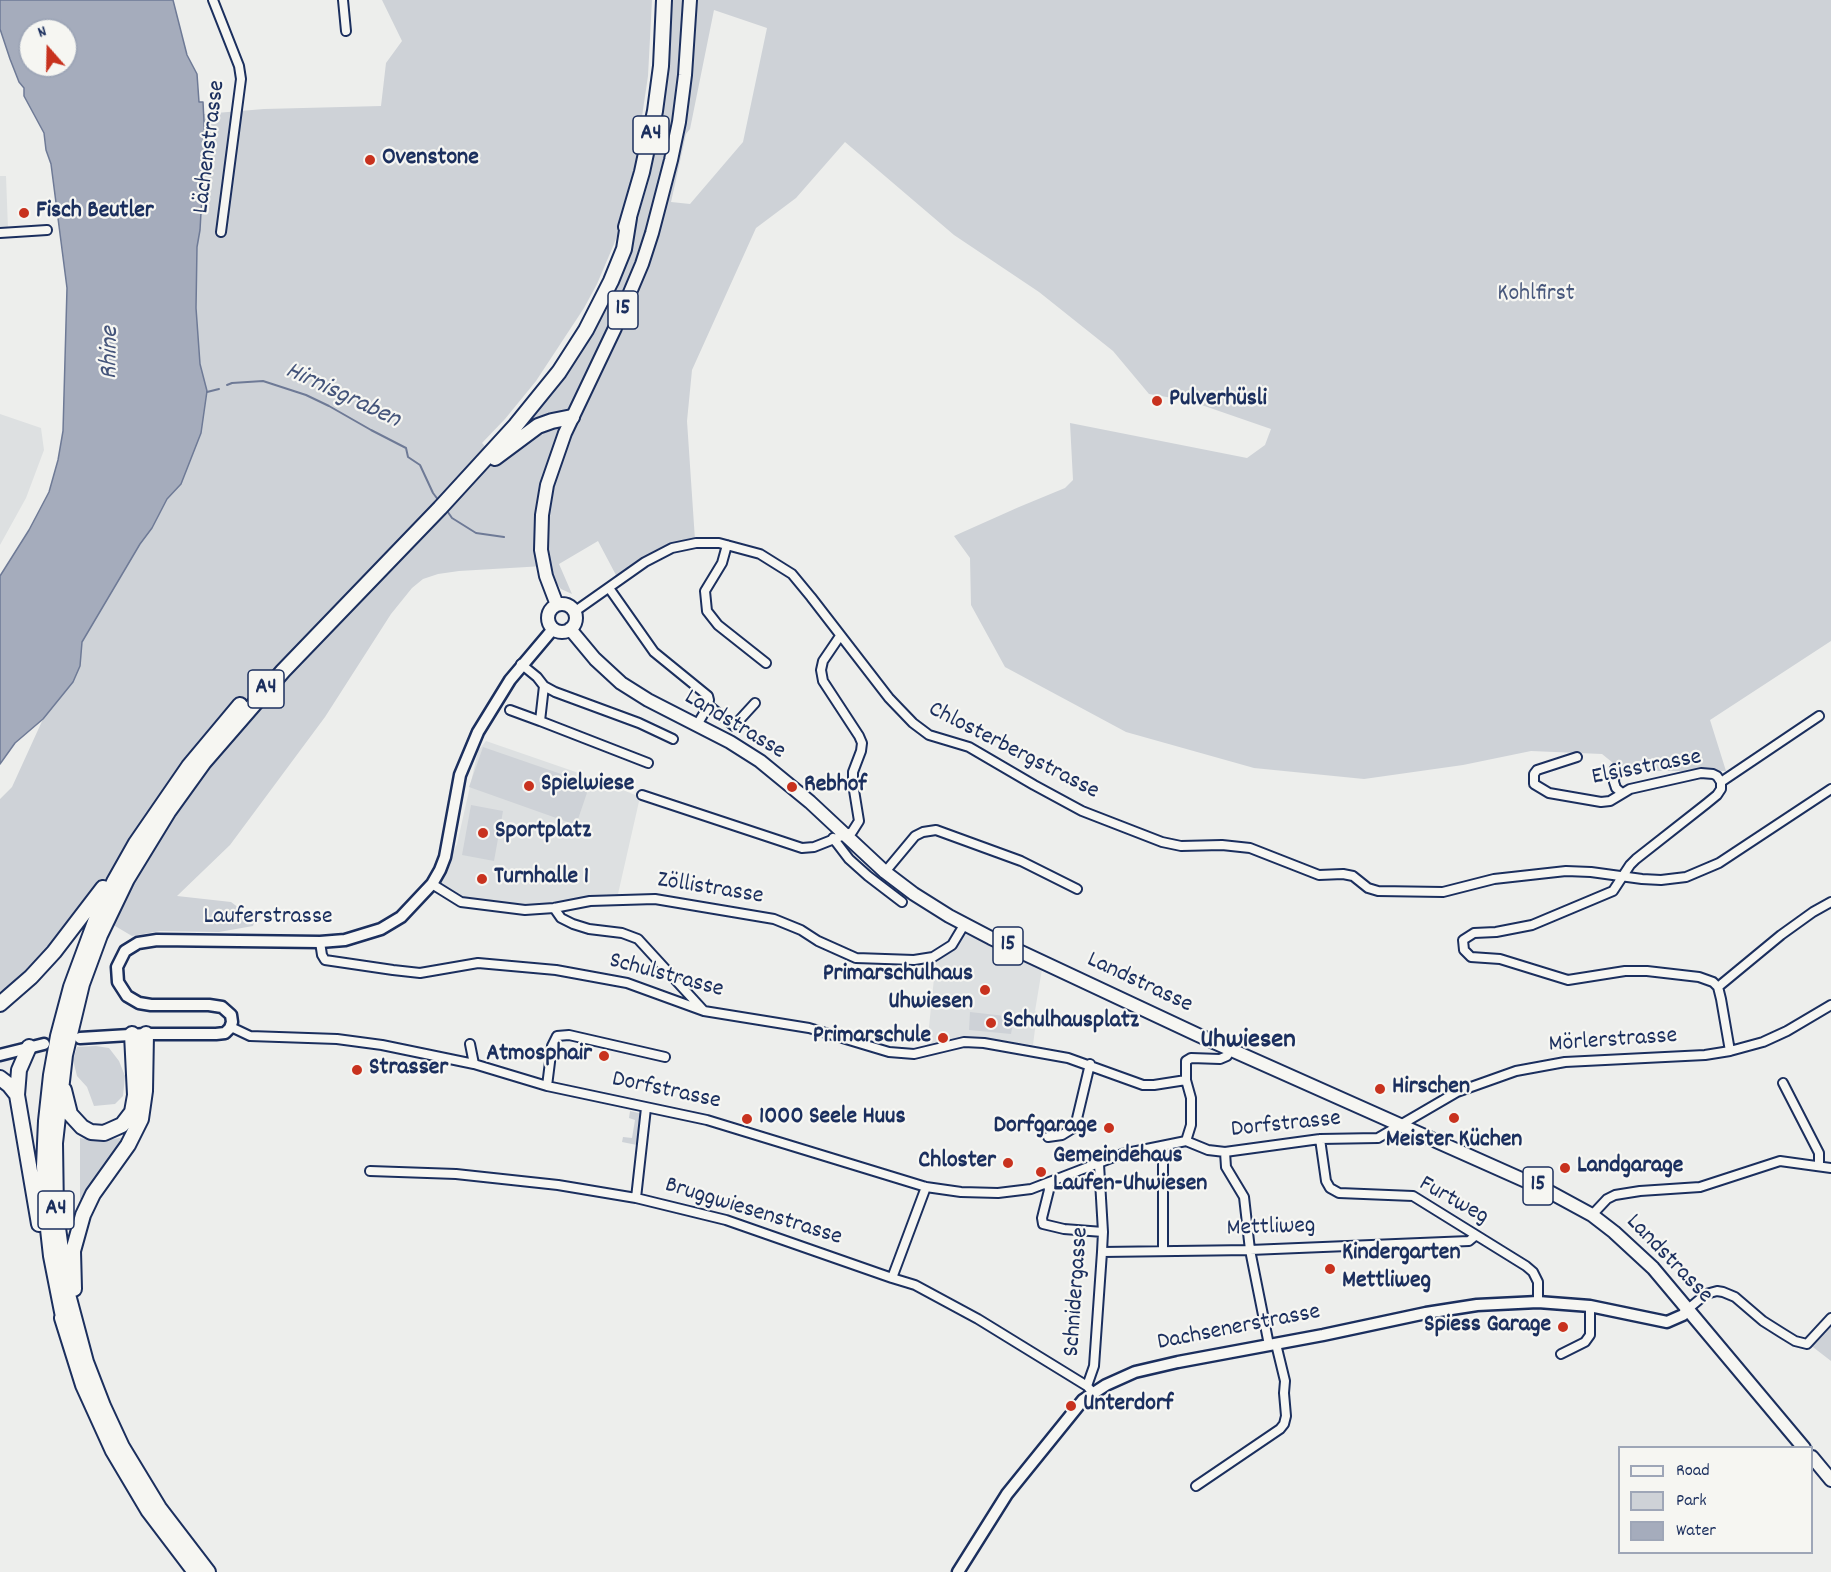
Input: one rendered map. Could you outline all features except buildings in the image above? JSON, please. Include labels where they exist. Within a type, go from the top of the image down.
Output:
[{"type":"highway","name":"A4","points":[[208,1572],[165,1518],[132,1466],[110,1422],[86,1362],[66,1287],[56,1213],[55,1134],[65,1055],[82,984],[106,921],[133,867],[171,807],[204,762],[253,704],[419,523],[440,508],[526,402],[568,345],[600,287],[629,218],[644,165],[661,66],[664,0]]},
{"type":"highway","points":[[463,480],[530,432],[545,423],[565,418]]},
{"type":"highway","name":"A4","points":[[195,1572],[148,1510],[113,1450],[83,1384],[65,1327],[52,1267],[45,1200],[45,1144],[51,1076],[60,1027],[78,965],[104,903],[136,843],[174,786],[226,720],[316,623],[463,480]]},
{"type":"highway","points":[[0,1004],[31,977],[64,940],[136,843]]},
{"type":"highway","name":"A4","points":[[65,1055],[64,1092],[71,1117],[85,1129],[104,1133],[122,1125],[130,1115],[135,1100],[139,1034]]},
{"type":"highway","points":[[86,1362],[74,1286],[75,1242],[79,1224],[89,1201],[128,1145],[141,1119],[145,1091],[139,1034]]},
{"type":"highway","points":[[29,1047],[19,1070],[18,1095],[42,1241],[65,1327]]},
{"type":"highway","points":[[0,1078],[18,1095]]},
{"type":"main road","name":"15","points":[[557,605],[543,561],[541,532],[544,498],[565,418],[631,291],[662,199],[686,75],[690,0]]},
{"type":"main road","points":[[557,605],[567,606],[574,612],[575,622],[570,629],[560,632],[553,629],[549,623],[548,617],[551,609],[557,605]]},
{"type":"main road","name":"Landstrasse","points":[[570,629],[595,659],[621,683],[648,700],[730,742],[769,768],[810,802],[838,836],[931,906],[964,925],[1231,1049],[1546,1190],[1592,1215],[1643,1257],[1802,1446]]},
{"type":"main road","points":[[1813,1457],[1831,1480]]},
{"type":"street","name":"Lächenstrasse","points":[[213,0],[237,60],[241,79],[221,232]]},
{"type":"street","points":[[343,0],[346,31]]},
{"type":"street","points":[[0,233],[47,230]]},
{"type":"street","name":"Chlosterbergstrasse","points":[[574,612],[645,562],[672,548],[696,543],[727,544],[760,554],[792,574],[889,698],[913,723],[929,735],[969,747],[1082,811],[1162,842],[1181,846],[1222,845],[1250,848],[1310,872],[1325,876],[1343,874],[1353,876],[1368,888],[1391,893],[1443,892],[1494,879],[1566,871],[1667,880],[1703,871],[1745,848],[1831,789]]},
{"type":"street","points":[[727,544],[722,563],[705,591],[707,611],[718,625],[766,663]]},
{"type":"street","points":[[609,588],[654,652],[704,691],[710,700],[697,725]]},
{"type":"street","name":"Lauferstrasse","points":[[231,1027],[230,1013],[219,1006],[151,1005],[131,999],[122,989],[117,975],[118,962],[122,955],[138,943],[157,940],[320,942],[357,937],[381,929],[401,917],[432,884],[445,857],[456,792],[471,746],[497,698],[521,664],[553,629]]},
{"type":"street","points":[[642,795],[791,845],[814,848],[852,832],[860,821],[853,778],[862,743],[860,736],[823,681],[821,670],[823,661],[840,636]]},
{"type":"street","points":[[521,664],[544,686],[571,699],[639,723],[673,739]]},
{"type":"street","points":[[540,721],[544,686]]},
{"type":"street","points":[[708,705],[734,726],[754,703]]},
{"type":"street","points":[[510,710],[648,763]]},
{"type":"street","points":[[1720,783],[1819,716]]},
{"type":"street","name":"Elsisstrasse","points":[[1577,757],[1537,770],[1534,774],[1534,784],[1549,793],[1596,802],[1610,801],[1630,789],[1701,773],[1713,774],[1720,783],[1720,789],[1717,795],[1636,859],[1617,887],[1610,893],[1543,921],[1520,928],[1469,935],[1463,940],[1464,950],[1471,957],[1500,959],[1568,980],[1625,971],[1647,971],[1699,977],[1713,982],[1718,987]]},
{"type":"street","points":[[1615,769],[1614,782],[1616,788],[1622,793]]},
{"type":"street","points":[[885,872],[915,836],[936,830],[1020,861],[1077,889]]},
{"type":"street","points":[[838,836],[849,859],[902,902]]},
{"type":"street","name":"Zöllistrasse","points":[[432,884],[465,903],[525,910],[554,909],[591,901],[622,898],[655,899],[774,919],[856,958],[914,960],[933,957],[952,945],[964,925]]},
{"type":"street","points":[[1731,1051],[1718,987],[1781,935],[1831,902]]},
{"type":"street","points":[[554,909],[561,918],[573,924],[589,929],[622,933],[638,939],[704,1011]]},
{"type":"street","name":"Schulstrasse","points":[[320,942],[325,960],[420,973],[478,963],[556,970],[627,984],[704,1011],[809,1028],[889,1052],[914,1054],[964,1042],[984,1043],[1068,1058],[1143,1084],[1154,1085],[1186,1080]]},
{"type":"street","name":"Mörlerstrasse","points":[[1401,1124],[1457,1092],[1516,1071],[1565,1062],[1705,1055],[1731,1051],[1763,1042],[1787,1031],[1831,1005]]},
{"type":"street","points":[[80,1038],[139,1034],[216,1034],[227,1032],[231,1027]]},
{"type":"street","name":"Dorfstrasse","points":[[231,1027],[250,1036],[348,1040],[474,1064],[547,1086],[707,1120],[926,1187],[962,1192],[1023,1191],[1048,1184],[1135,1151],[1186,1141],[1208,1150],[1225,1152],[1320,1139],[1378,1138],[1401,1124]]},
{"type":"street","points":[[547,1086],[552,1046],[557,1036],[569,1035],[665,1057]]},
{"type":"street","points":[[0,1055],[44,1044]]},
{"type":"street","points":[[470,1044],[474,1064]]},
{"type":"street","points":[[1186,1141],[1191,1125],[1191,1098],[1186,1080],[1186,1061],[1191,1058],[1220,1059],[1227,1056],[1231,1049]]},
{"type":"street","points":[[1048,1137],[1062,1135],[1075,1127],[1090,1064]]},
{"type":"street","points":[[1783,1083],[1820,1153],[1819,1166]]},
{"type":"street","points":[[636,1198],[646,1108]]},
{"type":"street","name":"Furtweg","points":[[1320,1139],[1326,1181],[1330,1188],[1340,1193],[1413,1196],[1526,1266],[1533,1272],[1538,1282],[1538,1302]]},
{"type":"street","points":[[1163,1147],[1163,1251]]},
{"type":"street","points":[[1196,1486],[1280,1429],[1286,1416],[1285,1381],[1272,1344],[1250,1250],[1248,1215],[1244,1197],[1226,1167],[1225,1152]]},
{"type":"street","points":[[1592,1215],[1607,1199],[1616,1195],[1700,1187],[1780,1161],[1831,1168]]},
{"type":"street","name":"Schnidergasse","points":[[1090,1390],[1094,1366],[1103,1232],[1099,1164]]},
{"type":"street","name":"Bruggwiesenstrasse","points":[[370,1171],[456,1174],[558,1185],[636,1198],[726,1220],[931,1292],[978,1318],[1090,1390]]},
{"type":"street","points":[[1048,1184],[1043,1224],[1064,1229],[1103,1232]]},
{"type":"street","points":[[892,1278],[926,1187]]},
{"type":"street","name":"Mettliweg","points":[[1102,1252],[1250,1250],[1469,1241],[1475,1236]]},
{"type":"street","points":[[1688,1309],[1706,1294],[1723,1292],[1735,1298],[1782,1333],[1795,1341],[1807,1344],[1831,1318]]},
{"type":"street","name":"Dachsenerstrasse","points":[[958,1572],[1007,1494],[1090,1390],[1122,1377],[1272,1344],[1477,1305],[1538,1302],[1590,1306],[1668,1322],[1683,1315],[1688,1309]]},
{"type":"street","points":[[1561,1354],[1585,1342],[1590,1335],[1590,1306]]},
{"type":"shaded area","points":[[0,176],[6,176],[8,229],[0,229]]},
{"type":"shaded area","points":[[0,414],[41,428],[44,450],[26,498],[0,545]]},
{"type":"shaded area","points":[[486,741],[596,779],[640,797],[618,894],[590,897],[553,907],[459,898],[439,884],[457,844],[478,751]]},
{"type":"shaded area","name":"Primarschulhaus Uhwiesen","points":[[966,934],[1042,969],[1035,1011],[1037,1013],[1033,1045],[962,1037],[927,1046],[936,959],[947,953]]},
{"type":"green space","name":"Kohlfirst","points":[[382,0],[652,0],[648,76],[641,123],[649,133],[639,177],[614,244],[584,308],[536,381],[482,443],[493,455],[549,390],[631,239],[648,184],[663,111],[670,49],[672,0],[1831,0],[1831,641],[1710,720],[1726,771],[1623,771],[1602,754],[1531,751],[1463,765],[1364,779],[1254,768],[1126,732],[1005,667],[971,605],[970,558],[954,536],[1065,488],[1073,480],[1070,423],[1247,458],[1265,445],[1271,429],[1190,401],[1149,394],[1113,351],[1039,292],[954,235],[845,142],[796,198],[756,228],[692,370],[687,421],[695,540],[676,543],[659,550],[617,577],[598,541],[559,564],[572,594],[561,589],[544,566],[459,571],[423,579],[412,588],[391,614],[325,717],[230,845],[177,896],[231,902],[251,917],[253,926],[219,932],[160,931],[132,936],[88,910],[31,977],[0,991],[0,799],[12,787],[43,719],[73,682],[80,666],[82,642],[140,544],[152,528],[167,499],[181,484],[201,433],[207,391],[200,364],[196,308],[204,114],[264,109],[381,106],[386,63],[402,41]],"holes":[[[714,10],[767,28],[743,142],[690,204],[671,202],[686,134],[690,129]]]},
{"type":"green space","name":"Spielwiese","points":[[483,747],[590,784],[576,825],[469,787]]},
{"type":"green space","name":"Sportplatz","points":[[471,805],[503,811],[494,861],[462,855]]},
{"type":"green space","name":"Schulhausplatz","points":[[970,1012],[1014,1017],[1011,1034],[969,1030]]},
{"type":"green space","points":[[77,1047],[109,1048],[119,1061],[125,1076],[123,1096],[115,1104],[94,1106],[87,1087],[77,1076],[73,1060]]},
{"type":"green space","points":[[630,1111],[640,1115],[637,1145],[622,1142],[623,1137],[632,1138],[635,1120],[629,1118]]},
{"type":"green space","points":[[127,1137],[80,1200],[80,1138],[97,1141]]},
{"type":"green space","points":[[1831,1320],[1831,1361],[1809,1344]]},
{"type":"water","name":"Rhine","points":[[0,0],[173,0],[187,55],[197,74],[199,102],[203,102],[205,141],[197,247],[196,308],[200,364],[207,391],[201,433],[181,484],[167,499],[152,528],[140,544],[82,642],[80,666],[73,682],[43,719],[15,743],[0,764],[0,576],[29,530],[49,492],[58,460],[63,431],[67,288],[51,164],[44,133],[24,96],[24,88],[19,82],[0,29]]},
{"type":"waterway","name":"Hirnisgraben","points":[[227,385],[263,381],[306,395],[406,448],[408,457],[420,465],[439,501]]},
{"type":"waterway","name":"Hirnisgraben","points":[[207,392],[219,389]]},
{"type":"waterway","name":"Hirnisgraben","points":[[445,508],[452,518],[476,533],[504,537]]},
{"type":"place","name":"Ovenstone","points":[[370,160]]},
{"type":"place","name":"Fisch Beutler","points":[[24,213]]},
{"type":"place","name":"Pulverhüsli","points":[[1157,401]]},
{"type":"place","name":"Spielwiese","points":[[529,786]]},
{"type":"place","name":"Rebhof","points":[[792,787]]},
{"type":"place","name":"Sportplatz","points":[[483,833]]},
{"type":"place","name":"Turnhalle 1","points":[[482,879]]},
{"type":"place","name":"Primarschulhaus Uhwiesen","points":[[985,990]]},
{"type":"place","name":"Schulhausplatz","points":[[991,1023]]},
{"type":"place","name":"Primarschule","points":[[943,1038]]},
{"type":"place","name":"Atmosphair","points":[[604,1056]]},
{"type":"place","name":"Strasser","points":[[357,1070]]},
{"type":"place","name":"Hirschen","points":[[1380,1089]]},
{"type":"place","name":"Meister Küchen","points":[[1454,1118]]},
{"type":"place","name":"1000 Seele Huus","points":[[747,1119]]},
{"type":"place","name":"Dorfgarage","points":[[1109,1128]]},
{"type":"place","name":"Chloster","points":[[1008,1163]]},
{"type":"place","name":"Landgarage","points":[[1565,1168]]},
{"type":"place","name":"Gemeindehaus Laufen-Uhwiesen","points":[[1041,1172]]},
{"type":"place","name":"Kindergarten Mettliweg","points":[[1330,1269]]},
{"type":"place","name":"Spiess Garage","points":[[1563,1327]]},
{"type":"place","name":"Unterdorf","points":[[1071,1406]]},
{"type":"district","name":"Uhwiesen","points":[[1248,1042]]}]
